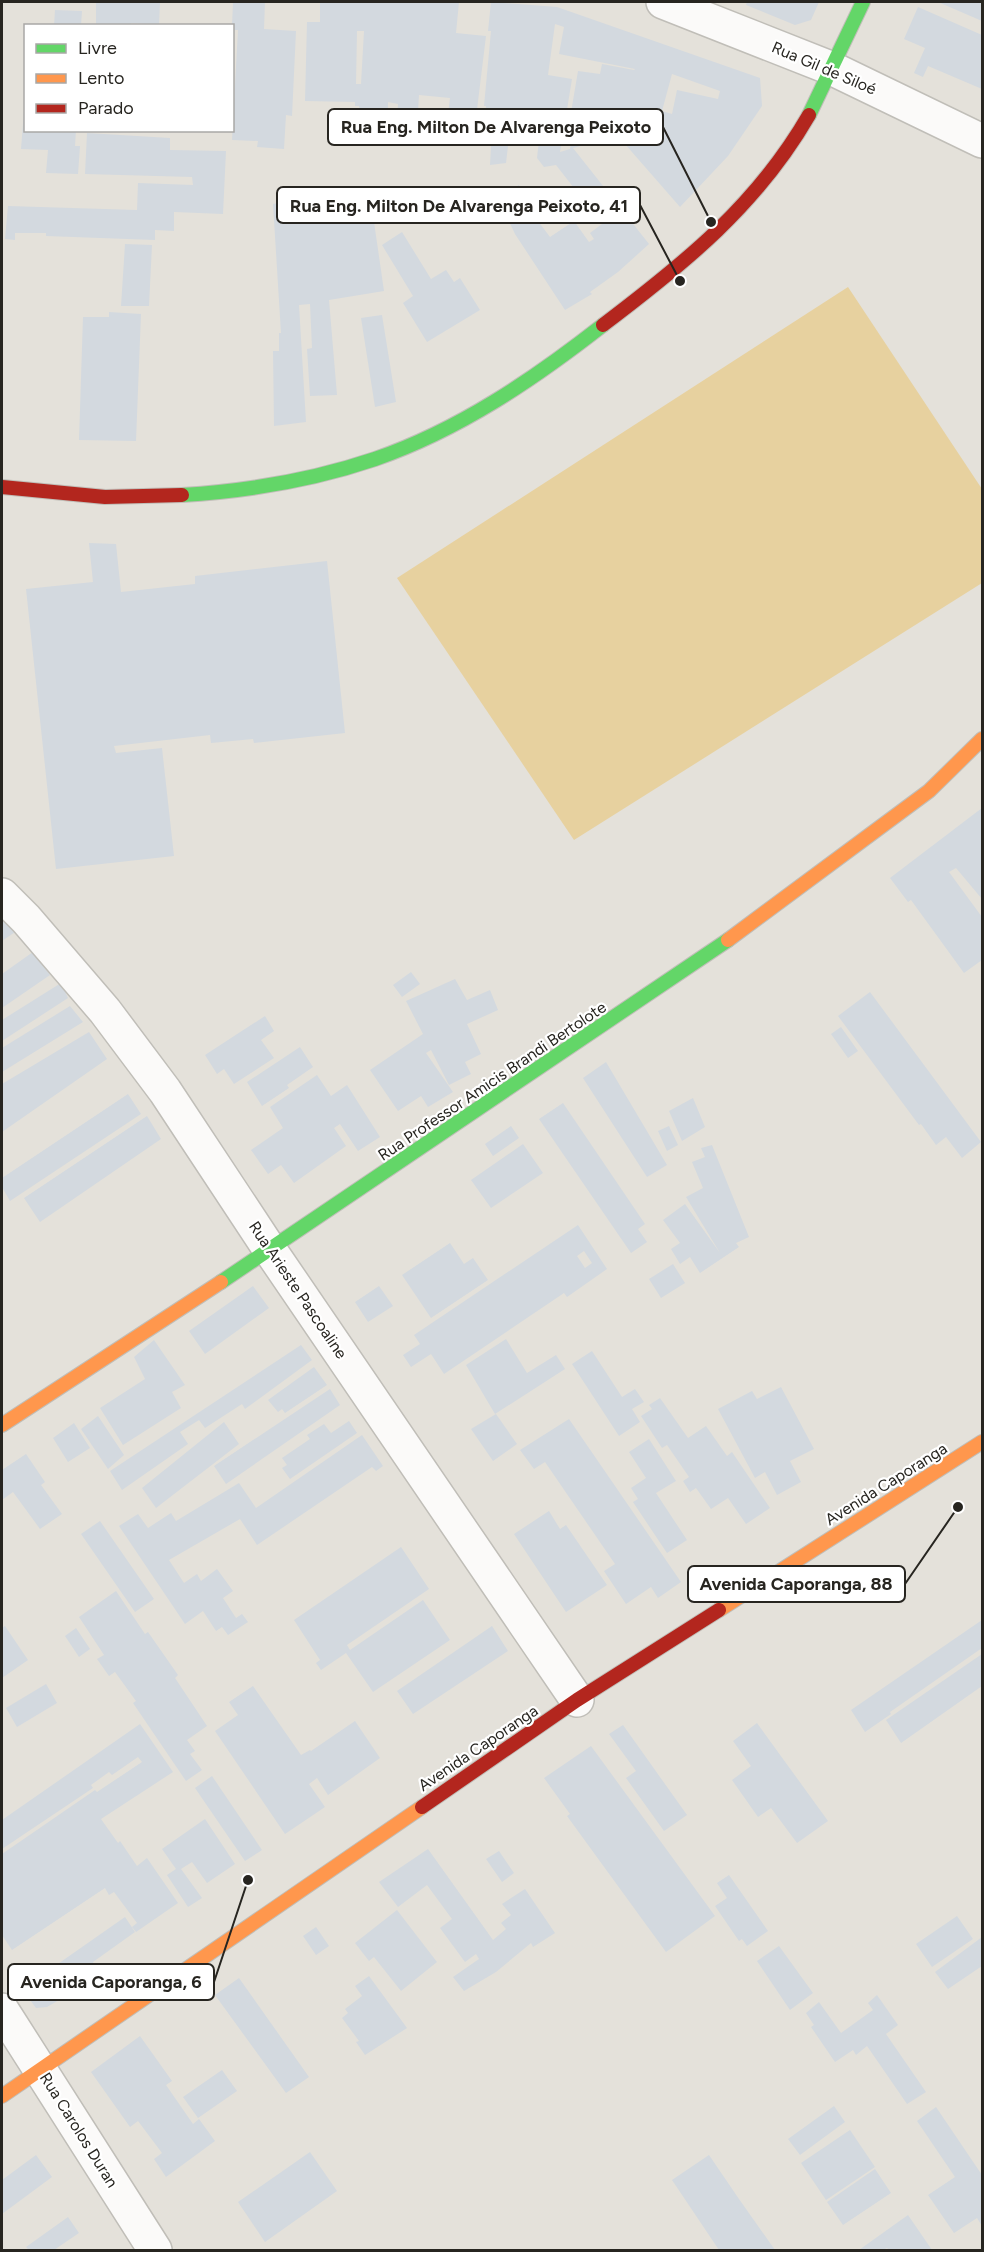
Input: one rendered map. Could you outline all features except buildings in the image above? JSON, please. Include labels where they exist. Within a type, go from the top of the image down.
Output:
[{"type":"street","name":"Rua Gil de Siloé","points":[[663,2],[832,69],[982,141]]},
{"type":"street","points":[[2,488],[74,495],[140,497],[271,484],[331,472],[388,454],[439,432],[485,407],[610,322],[739,212],[777,165],[800,130],[863,2]]},
{"type":"street","name":"Rua Professor Amicis Brandi Bertolote","points":[[2,1425],[270,1250],[720,946],[928,791],[982,739]]},
{"type":"street","name":"Rua Arieste Pascoaline","points":[[2,895],[26,919],[98,1003],[152,1073],[577,1700]]},
{"type":"street","name":"Avenida Caporanga","points":[[2,2096],[577,1700],[982,1442]]},
{"type":"street","name":"Rua Carolos Duran","points":[[2,2010],[154,2250]]},
{"type":"shaded area","points":[[848,287],[982,489],[982,583],[574,840],[397,578]]},
{"type":"traffic: fast","points":[[809,115],[863,2]]},
{"type":"traffic: fast","points":[[182,495],[231,491],[304,479],[375,459],[406,447],[495,401],[550,365],[603,325]]},
{"type":"traffic: fast","points":[[221,1282],[728,940]]},
{"type":"traffic: slow","points":[[728,940],[929,791],[982,739]]},
{"type":"traffic: slow","points":[[2,1425],[221,1282]]},
{"type":"traffic: slow","points":[[719,1610],[982,1442]]},
{"type":"traffic: slow","points":[[2,2096],[422,1807]]},
{"type":"traffic: jam","points":[[603,325],[691,255],[743,205],[789,147],[809,115]]},
{"type":"traffic: jam","points":[[2,487],[105,497],[182,495]]},
{"type":"traffic: jam","points":[[422,1807],[577,1700],[719,1610]]},
{"type":"place","name":"Rua Eng. Milton De Alvarenga Peixoto","points":[[711,222]]},
{"type":"place","name":"Rua Eng. Milton De Alvarenga Peixoto, 41","points":[[680,281]]},
{"type":"place","name":"Avenida Caporanga, 88","points":[[958,1507]]},
{"type":"place","name":"Avenida Caporanga, 6","points":[[248,1880]]}]
